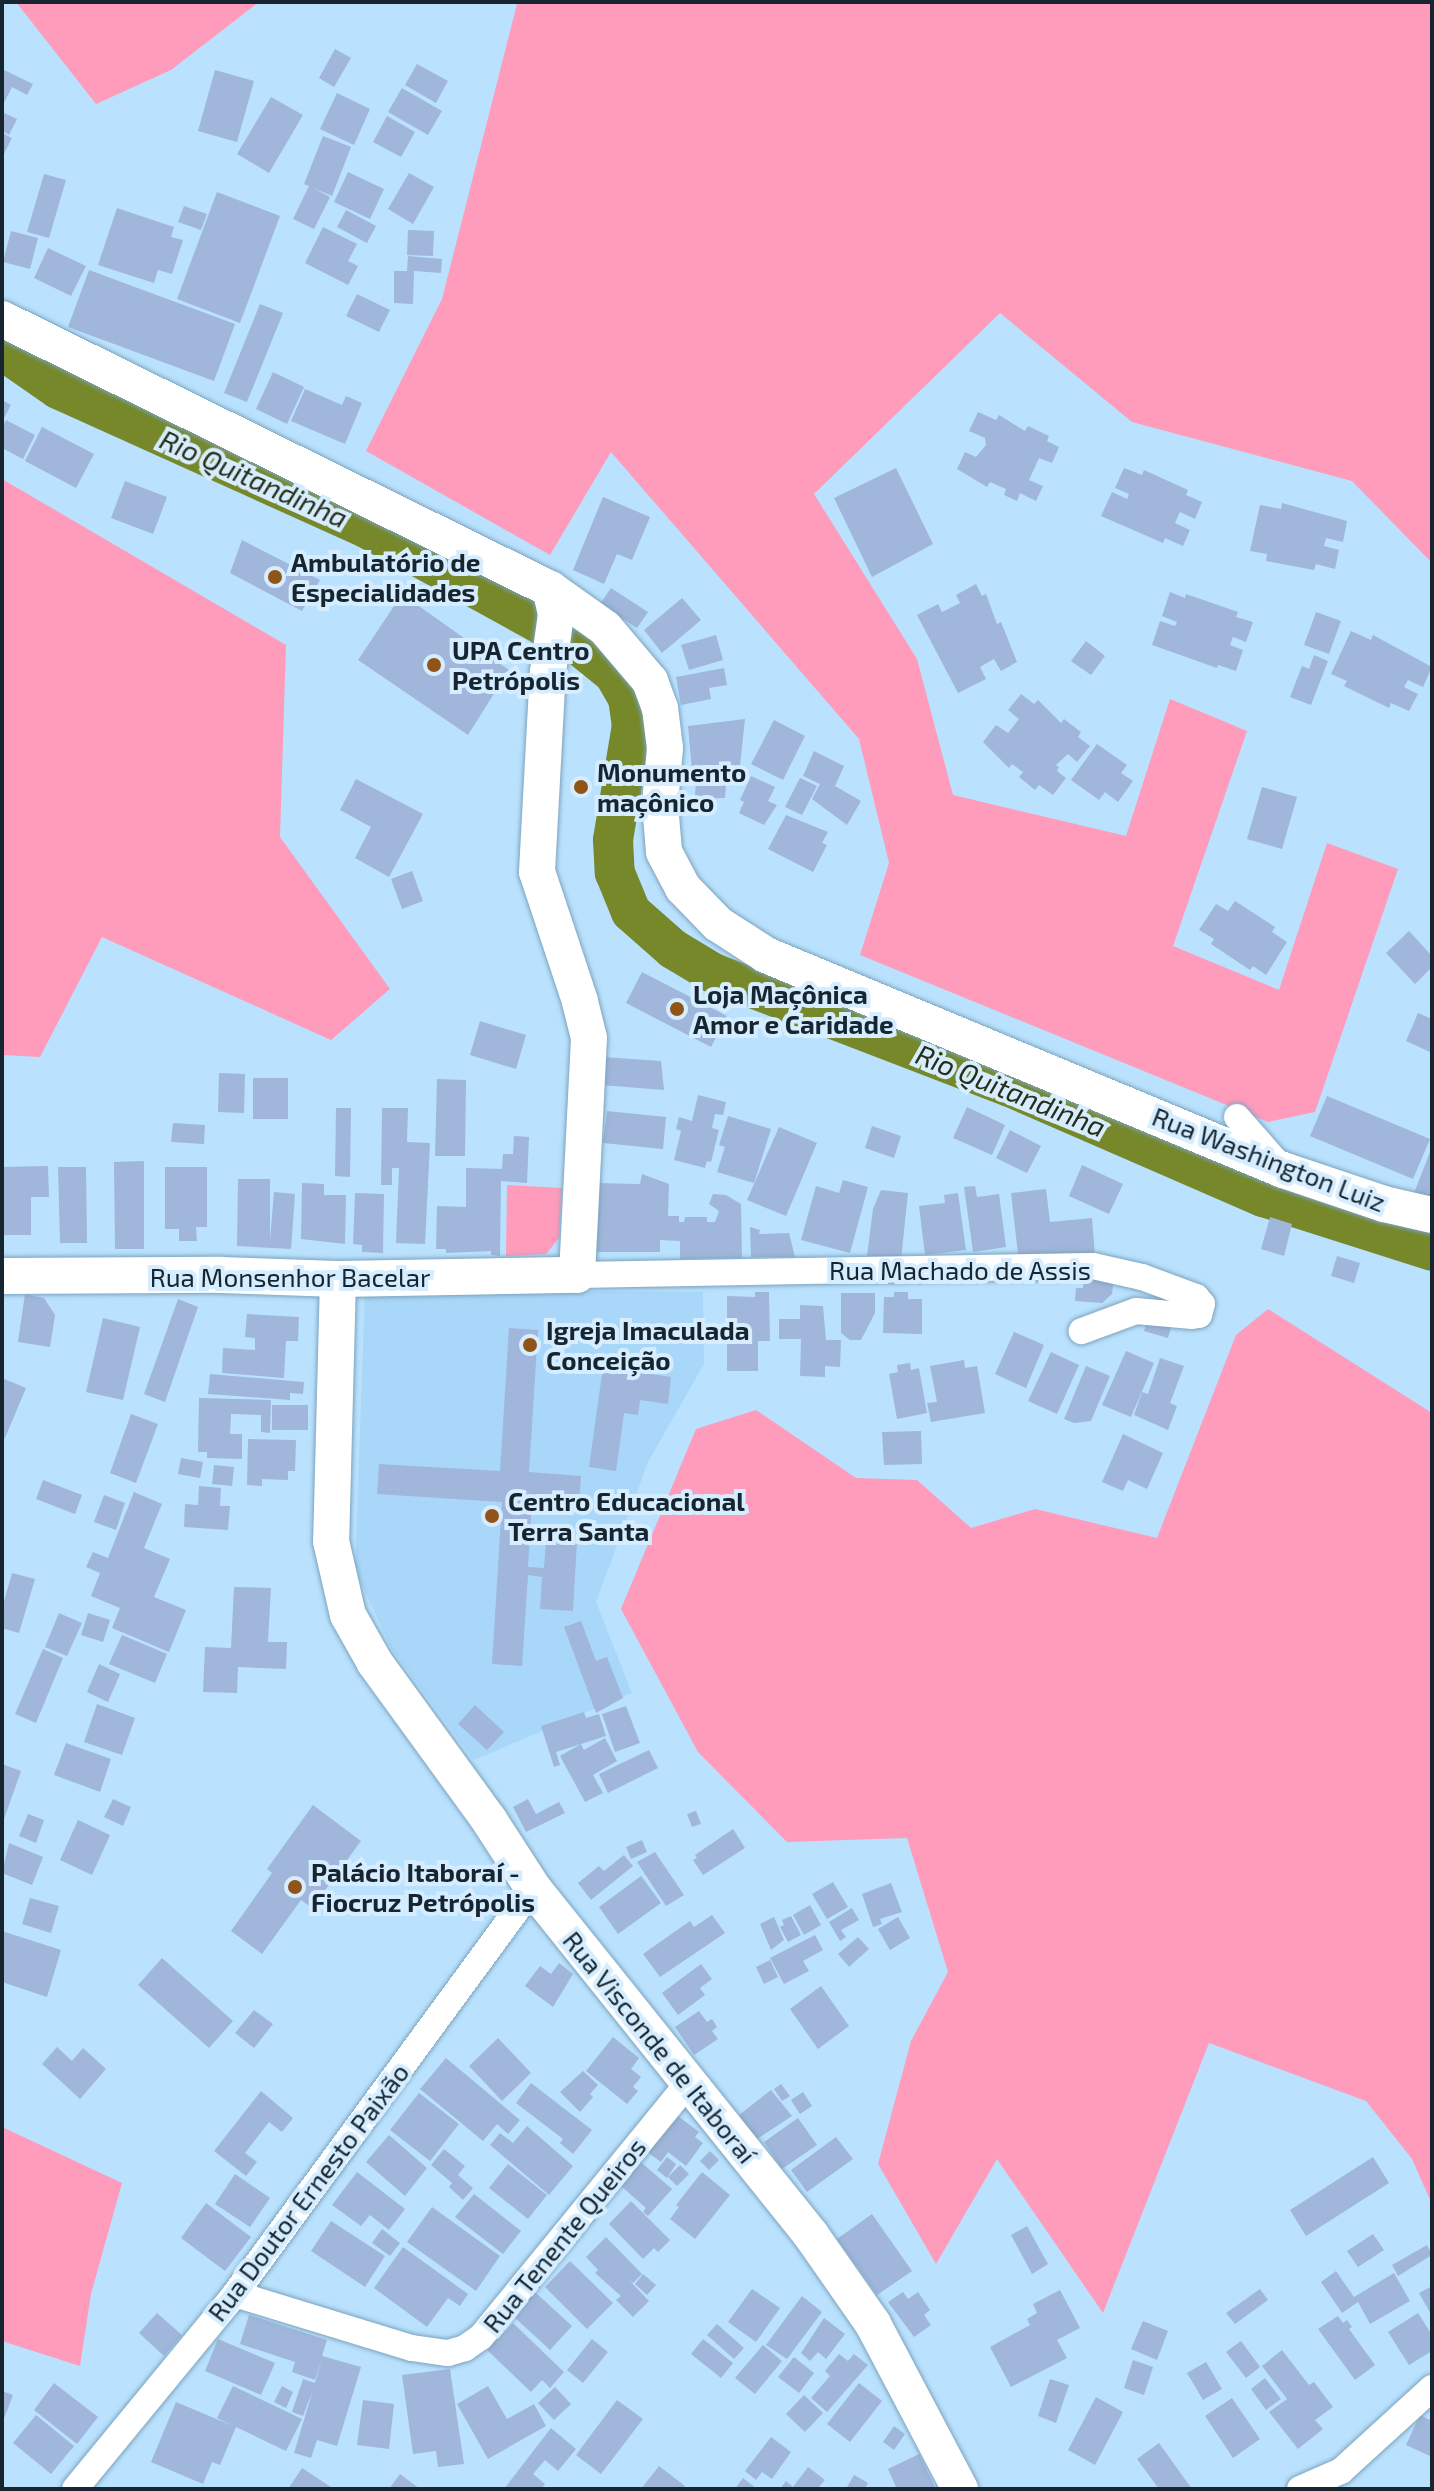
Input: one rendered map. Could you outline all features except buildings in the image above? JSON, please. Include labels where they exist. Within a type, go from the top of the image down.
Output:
[{"type":"main road","name":"Rua Washington Luiz","points":[[2,319],[605,628],[650,681],[660,708],[665,748],[660,804],[664,852],[683,888],[718,924],[766,955],[1283,1170],[1384,1204],[1432,1215]]},
{"type":"main road","points":[[562,604],[550,657],[537,872],[580,1001],[589,1038],[577,1275]]},
{"type":"main road","name":"Rua Monsenhor Bacelar","points":[[2,1276],[221,1275],[338,1279],[577,1275]]},
{"type":"main road","name":"Rua Visconde de Itaboraí","points":[[338,1279],[331,1541],[348,1615],[375,1663],[489,1820],[533,1888],[811,2235],[873,2324],[960,2489]]},
{"type":"street","points":[[1237,1117],[1283,1170]]},
{"type":"street","name":"Rua Machado de Assis","points":[[577,1275],[1093,1266],[1156,1282],[1196,1297],[1202,1304],[1199,1315],[1136,1311],[1082,1331]]},
{"type":"street","name":"Rua Doutor Ernesto Paixão","points":[[75,2489],[235,2294],[533,1888]]},
{"type":"street","name":"Rua Tenente Queiros","points":[[235,2294],[412,2348],[448,2353],[465,2348],[481,2337],[689,2082]]},
{"type":"street","points":[[1300,2489],[1341,2471],[1432,2388]]},
{"type":"shaded area","points":[[16,2],[259,2],[171,70],[96,104]]},
{"type":"shaded area","points":[[512,2],[1432,2],[1432,563],[1352,481],[1132,422],[1000,313],[814,494],[917,659],[953,795],[1126,836],[1170,699],[1247,731],[1173,946],[1279,990],[1327,843],[1398,869],[1315,1112],[1268,1122],[860,955],[889,863],[859,739],[611,452],[550,555],[366,451],[442,299],[517,4]]},
{"type":"shaded area","points":[[2,479],[286,645],[280,837],[390,989],[331,1040],[102,937],[40,1057],[2,1055]]},
{"type":"shaded area","points":[[507,1185],[562,1188],[559,1238],[546,1254],[506,1256]]},
{"type":"shaded area","name":"Centro Educacional Terra Santa","points":[[365,1290],[703,1292],[704,1364],[648,1462],[596,1602],[632,1693],[474,1760],[391,1648],[355,1570]]},
{"type":"shaded area","points":[[1268,1309],[1432,1413],[1432,2204],[1412,2159],[1366,2101],[1209,2043],[1103,2313],[997,2159],[936,2264],[878,2164],[911,2041],[948,1972],[907,1838],[787,1842],[698,1752],[621,1609],[696,1429],[756,1410],[856,1478],[917,1480],[971,1528],[1035,1509],[1157,1538],[1236,1335]]},
{"type":"shaded area","points":[[2,2127],[122,2183],[91,2294],[80,2366],[2,2341]]},
{"type":"waterway","name":"Rio Quitandinha","points":[[2,350],[58,389],[366,528],[577,644],[614,674],[628,698],[632,725],[613,840],[615,873],[631,912],[673,949],[713,973],[1010,1087],[1263,1197],[1432,1251]]},
{"type":"place","name":"Ambulatório de Especialidades","points":[[275,577]]},
{"type":"place","name":"UPA Centro Petrópolis","points":[[434,665]]},
{"type":"place","name":"Monumento maçônico","points":[[581,787]]},
{"type":"place","name":"Loja Maçônica Amor e Caridade","points":[[677,1009]]},
{"type":"place","name":"Igreja Imaculada Conceição","points":[[530,1345]]},
{"type":"place","name":"Centro Educacional Terra Santa","points":[[492,1516]]},
{"type":"place","name":"Palácio Itaboraí - Fiocruz Petrópolis","points":[[295,1887]]}]
